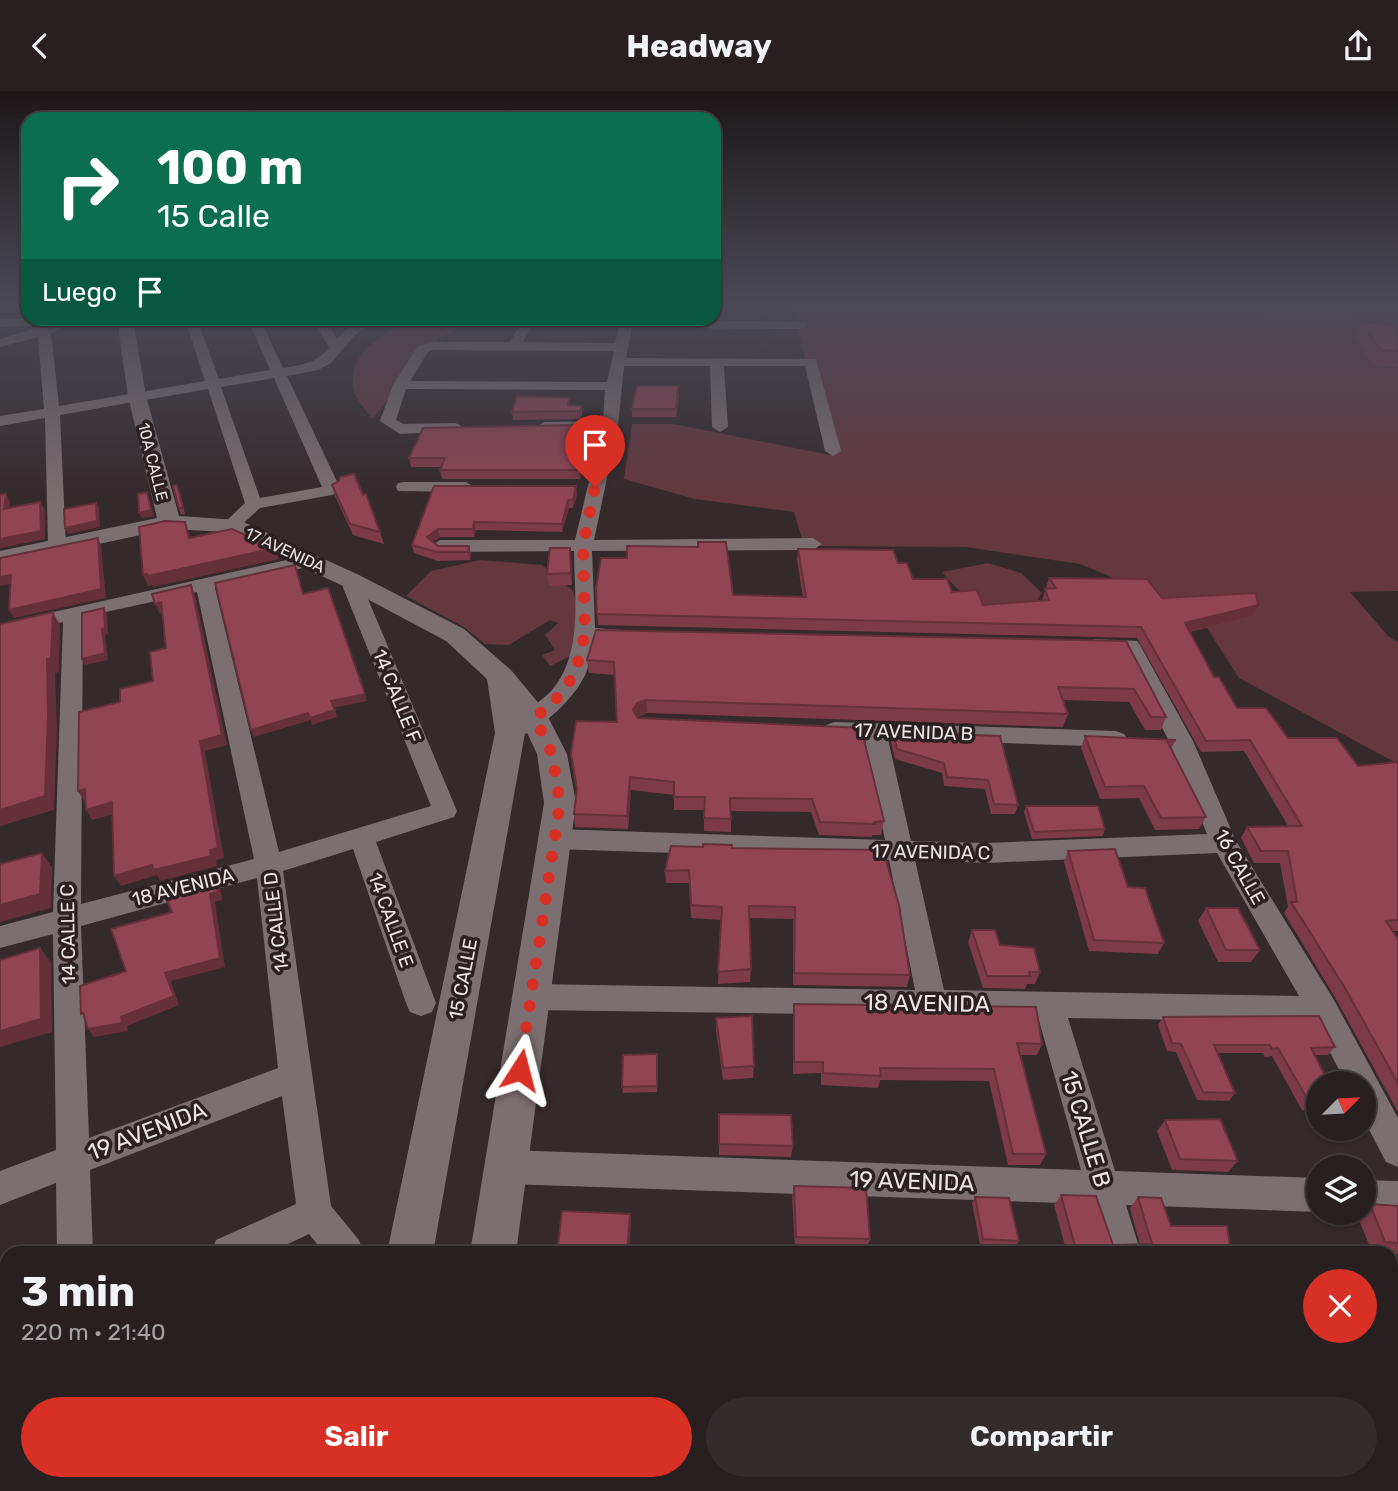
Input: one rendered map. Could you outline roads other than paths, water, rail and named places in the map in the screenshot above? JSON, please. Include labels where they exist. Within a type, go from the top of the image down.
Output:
[{"type":"street","points":[[48,372],[57,546]]},
{"type":"street","name":"10A CALLE","points":[[133,372],[169,522]]},
{"type":"street","points":[[208,372],[254,505]]},
{"type":"street","points":[[0,421],[277,372]]},
{"type":"street","points":[[231,525],[254,505],[332,490],[279,372]]},
{"type":"street","points":[[409,372],[400,385],[388,421],[400,429],[466,428]]},
{"type":"street","points":[[494,1246],[560,803],[552,754],[523,726],[558,697],[575,674],[585,634],[583,546],[588,487],[610,426],[617,372]]},
{"type":"street","points":[[717,372],[720,427]]},
{"type":"street","points":[[814,372],[833,451]]},
{"type":"street","points":[[400,385],[614,386]]},
{"type":"street","points":[[531,427],[610,426]]},
{"type":"street","points":[[404,487],[486,487]]},
{"type":"street","name":"17 AVENIDA","points":[[0,558],[169,522],[231,525],[350,580],[455,635],[501,676],[523,726]]},
{"type":"street","points":[[440,546],[813,544]]},
{"type":"street","points":[[0,630],[309,561]]},
{"type":"street","name":"14 CALLE F","points":[[350,580],[445,811]]},
{"type":"street","name":"14 CALLE D","points":[[205,585],[269,865],[315,1213],[341,1246]]},
{"type":"street","name":"14 CALLE C","points":[[72,614],[67,917],[75,1246]]},
{"type":"street","points":[[585,634],[652,635]]},
{"type":"street","name":"16 CALLE","points":[[1076,644],[1130,645],[1181,741],[1224,843],[1323,1009],[1356,1071]]},
{"type":"street","name":"15 CALLE","points":[[412,1246],[523,726]]},
{"type":"street","name":"17 AVENIDA B","points":[[806,729],[1181,741]]},
{"type":"street","points":[[875,731],[932,1003]]},
{"type":"street","name":"18 AVENIDA","points":[[0,937],[269,865],[445,811]]},
{"type":"street","name":"14 CALLE E","points":[[361,836],[421,1003]]},
{"type":"street","name":"17 AVENIDA C","points":[[555,839],[986,853],[1224,843]]},
{"type":"street","name":"18 AVENIDA","points":[[531,997],[1323,1009]]},
{"type":"street","name":"15 CALLE B","points":[[1049,1005],[1121,1246]]},
{"type":"street","name":"19 AVENIDA","points":[[0,1188],[295,1076]]},
{"type":"street","name":"16 CALLE","points":[[1376,1109],[1398,1151]]},
{"type":"street","name":"19 AVENIDA","points":[[506,1167],[1306,1195]]},
{"type":"street","points":[[1376,1197],[1398,1198]]},
{"type":"street","points":[[244,1246],[315,1213]]}]
